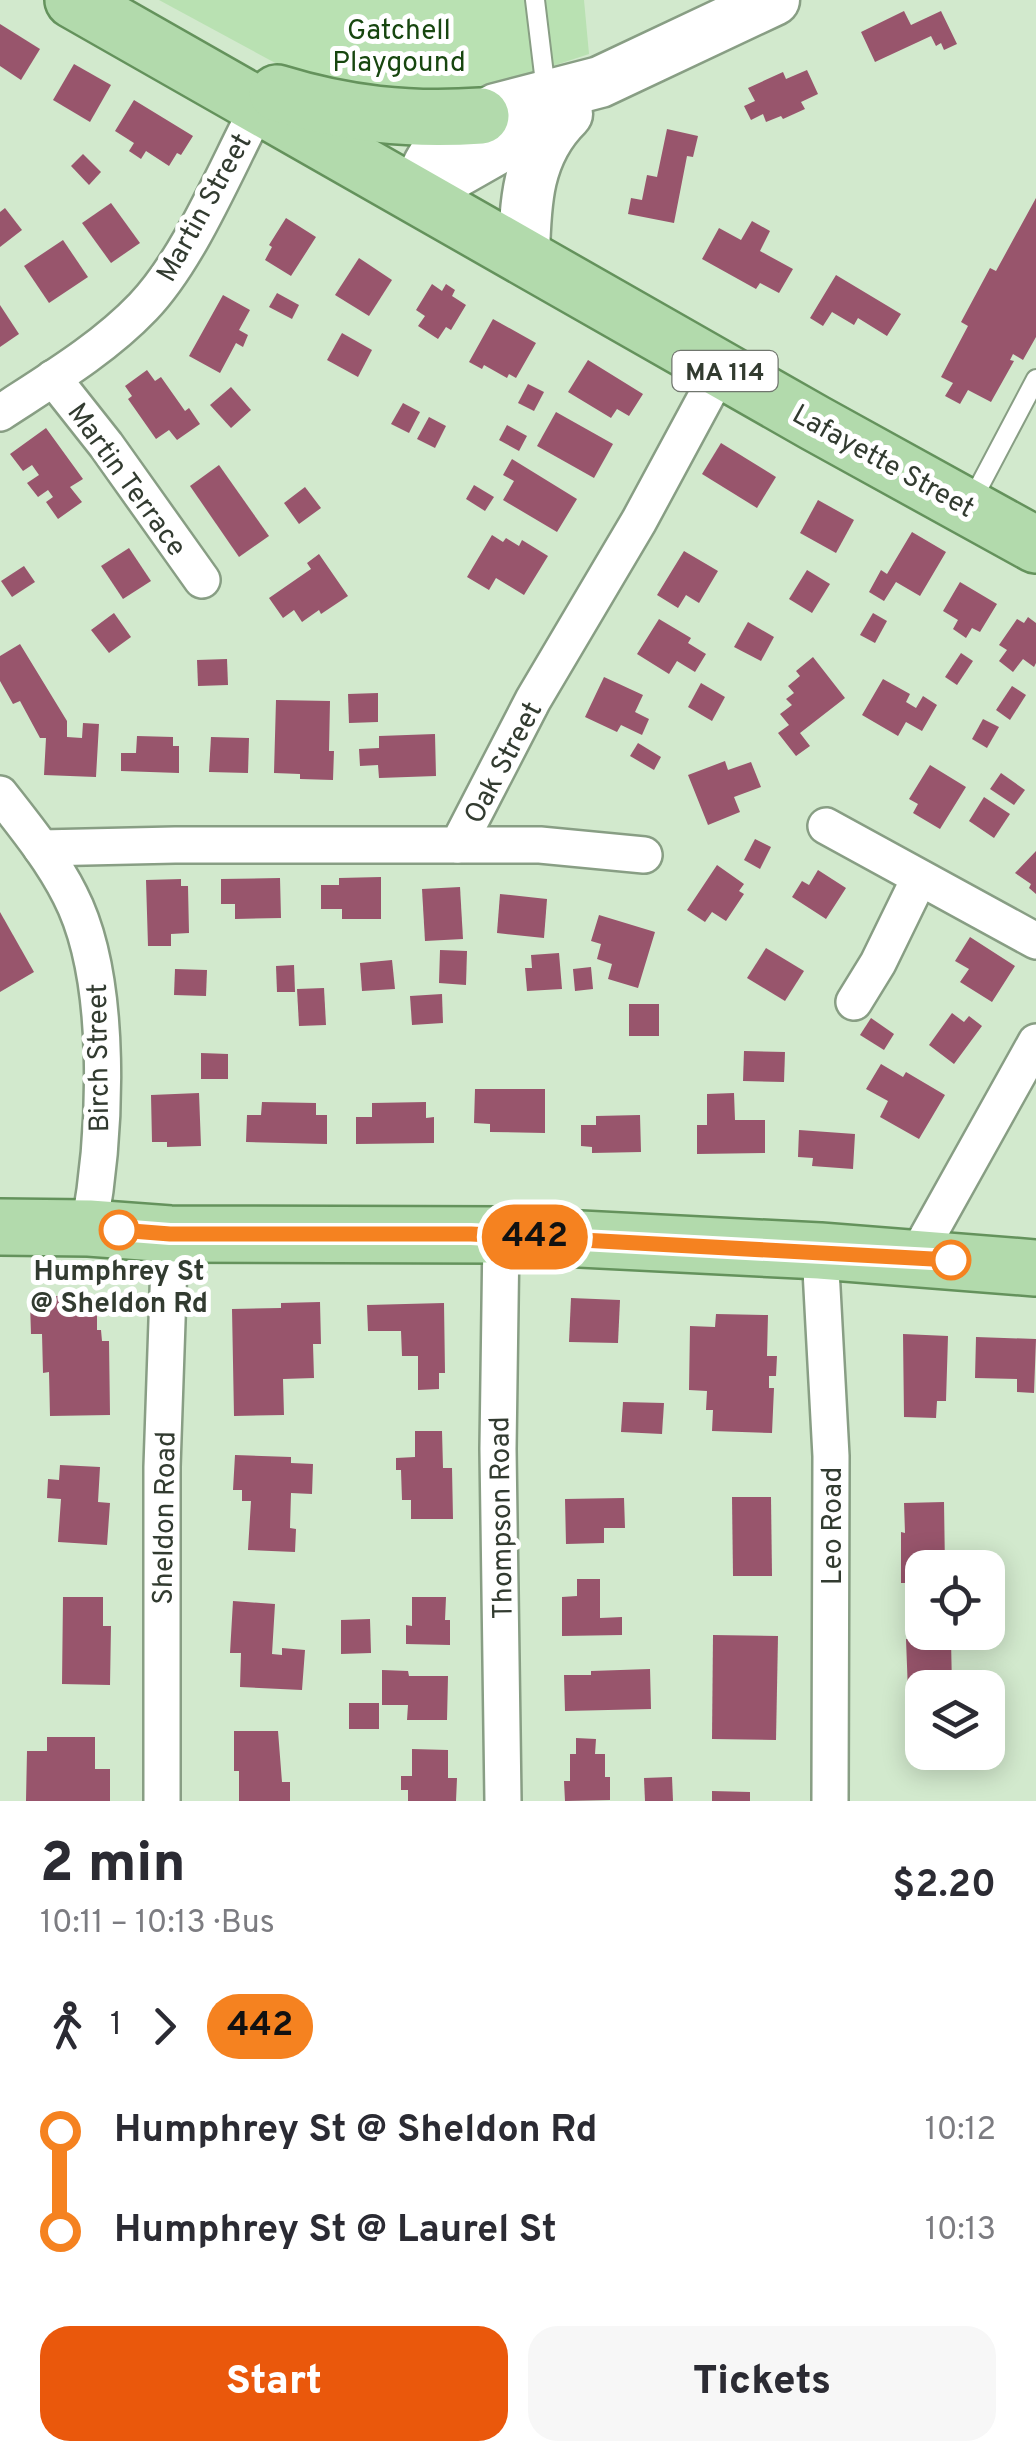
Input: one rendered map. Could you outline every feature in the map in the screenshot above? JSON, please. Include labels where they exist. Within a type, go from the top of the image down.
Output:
[{"type":"main road","name":"Lafayette Street","points":[[73,0],[1036,545]]},
{"type":"main road","points":[[416,196],[509,142],[600,82],[766,2]]},
{"type":"main road","points":[[183,60],[328,108],[381,117],[481,116]]},
{"type":"main road","points":[[416,196],[429,159],[444,140],[481,116],[496,108],[600,82]]},
{"type":"main road","points":[[524,256],[525,207],[533,163],[554,126],[600,82]]},
{"type":"main road","points":[[0,1227],[170,1234],[501,1235],[820,1251],[1036,1268]]},
{"type":"street","name":"Martin Street","points":[[0,413],[112,336],[144,306],[188,242],[259,106]]},
{"type":"street","name":"Oak Street","points":[[41,848],[175,844],[458,845],[533,700],[630,536],[722,368]]},
{"type":"street","name":"Martin Terrace","points":[[53,378],[202,580]]},
{"type":"street","name":"Birch Street","points":[[0,794],[71,896],[92,950],[98,990],[100,1131],[89,1228]]},
{"type":"street","points":[[826,826],[1036,941]]},
{"type":"street","points":[[458,845],[540,845],[644,855]]},
{"type":"street","points":[[854,1002],[878,964],[920,879]]},
{"type":"street","points":[[916,1257],[1036,1042]]},
{"type":"street","name":"Sheldon Road","points":[[162,1801],[162,1467],[170,1234]]},
{"type":"street","name":"Thompson Road","points":[[501,1235],[498,1449],[502,1801]]},
{"type":"street","name":"Leo Road","points":[[820,1251],[831,1456],[830,1801]]},
{"type":"lane","points":[[535,0],[546,96]]},
{"type":"lane","points":[[968,507],[1036,379]]},
{"type":"green space","name":"Gatchell Playgound","points":[[159,0],[584,0],[589,54],[496,85],[423,93],[350,86],[290,71]]},
{"type":"building","points":[[904,11],[911,25],[941,11],[957,44],[944,50],[941,43],[936,46],[931,36],[875,62],[861,32]]},
{"type":"building","points":[[0,24],[40,49],[21,80],[0,66]]},
{"type":"building","points":[[74,64],[111,85],[90,122],[53,100]]},
{"type":"building","points":[[807,70],[818,94],[801,102],[805,109],[783,119],[781,116],[766,122],[763,114],[751,120],[744,106],[755,101],[748,88],[783,72],[786,79]]},
{"type":"building","points":[[134,100],[193,136],[169,166],[146,151],[141,159],[129,151],[134,143],[115,131]]},
{"type":"building","points":[[667,129],[698,136],[693,157],[687,156],[674,223],[628,214],[631,198],[642,200],[647,175],[657,177]]},
{"type":"building","points":[[83,154],[101,172],[89,185],[71,166]]},
{"type":"building","points":[[1036,198],[1036,337],[1023,360],[1013,354],[1010,360],[1014,361],[991,402],[968,390],[960,404],[945,396],[953,383],[941,377],[968,326],[961,322],[990,268],[996,271]]},
{"type":"building","points":[[111,203],[140,243],[111,263],[82,223]]},
{"type":"building","points":[[5,208],[22,230],[0,247],[0,212]]},
{"type":"building","points":[[286,218],[316,237],[291,276],[265,260],[272,247],[269,245]]},
{"type":"building","points":[[752,221],[770,231],[760,251],[793,269],[779,293],[760,283],[756,289],[702,259],[719,228],[741,240]]},
{"type":"building","points":[[63,240],[88,277],[49,303],[24,266]]},
{"type":"building","points":[[359,258],[392,280],[369,316],[335,295]]},
{"type":"building","points":[[836,275],[901,314],[887,336],[858,318],[854,325],[832,312],[823,326],[810,318]]},
{"type":"building","points":[[432,284],[442,291],[446,284],[455,290],[452,296],[466,305],[451,330],[446,327],[438,339],[418,326],[425,316],[416,310]]},
{"type":"building","points":[[277,293],[299,305],[292,319],[269,307]]},
{"type":"building","points":[[223,295],[250,310],[239,330],[248,335],[243,347],[236,343],[220,373],[189,356]]},
{"type":"building","points":[[0,305],[19,334],[0,347]]},
{"type":"building","points":[[493,319],[536,343],[516,378],[469,362]]},
{"type":"building","points":[[342,333],[372,350],[358,377],[327,360]]},
{"type":"building","points":[[588,360],[643,394],[629,416],[617,409],[611,418],[568,392]]},
{"type":"building","points":[[147,370],[155,381],[161,377],[185,411],[189,408],[200,424],[177,440],[169,430],[156,439],[128,399],[132,396],[125,386]]},
{"type":"building","points":[[528,384],[544,392],[534,411],[518,403]]},
{"type":"building","points":[[231,387],[251,410],[231,428],[210,405]]},
{"type":"building","points":[[403,403],[420,412],[409,433],[391,424]]},
{"type":"building","points":[[556,412],[613,444],[594,478],[537,446]]},
{"type":"building","points":[[429,417],[446,426],[435,448],[417,439]]},
{"type":"building","points":[[507,425],[527,436],[519,451],[499,440]]},
{"type":"building","points":[[46,428],[83,479],[70,487],[82,502],[58,519],[46,502],[53,497],[48,490],[38,497],[27,483],[39,475],[32,465],[23,471],[10,454]]},
{"type":"building","points":[[721,443],[776,477],[757,508],[702,474]]},
{"type":"building","points":[[512,459],[577,499],[557,532],[503,500],[514,481],[503,475]]},
{"type":"building","points":[[219,465],[269,536],[239,557],[190,486]]},
{"type":"building","points":[[474,485],[494,497],[485,511],[466,499]]},
{"type":"building","points":[[305,487],[321,508],[299,524],[284,503]]},
{"type":"building","points":[[818,500],[854,520],[836,553],[800,533]]},
{"type":"building","points":[[912,532],[946,552],[920,596],[896,582],[884,601],[869,592],[881,570],[887,574]]},
{"type":"building","points":[[492,535],[519,546],[522,540],[548,556],[524,595],[496,578],[489,590],[467,577]]},
{"type":"building","points":[[129,548],[151,581],[123,599],[101,566]]},
{"type":"building","points":[[684,551],[718,571],[699,603],[686,595],[678,608],[657,595]]},
{"type":"building","points":[[319,554],[348,596],[302,622],[294,610],[283,618],[269,598],[311,569],[307,563]]},
{"type":"building","points":[[24,566],[35,582],[12,597],[1,581]]},
{"type":"building","points":[[807,570],[830,584],[812,613],[789,599]]},
{"type":"building","points":[[960,582],[997,604],[980,632],[972,628],[966,638],[953,629],[958,620],[943,611]]},
{"type":"building","points":[[114,613],[131,637],[109,653],[91,630]]},
{"type":"building","points":[[873,613],[887,621],[875,643],[860,635]]},
{"type":"building","points":[[1028,617],[1036,623],[1036,663],[1034,667],[1023,659],[1013,672],[999,661],[1007,650],[999,645],[1017,619],[1024,623]]},
{"type":"building","points":[[659,619],[691,638],[688,643],[706,654],[695,672],[677,661],[669,674],[637,654]]},
{"type":"building","points":[[748,622],[774,637],[761,661],[734,647]]},
{"type":"building","points":[[20,644],[67,721],[67,737],[82,738],[83,723],[99,724],[96,777],[44,775],[46,738],[40,738],[20,701],[13,704],[0,681],[0,656]]},
{"type":"building","points":[[961,653],[973,661],[957,685],[945,677]]},
{"type":"building","points":[[813,657],[845,698],[800,733],[810,746],[796,756],[778,733],[789,725],[780,714],[792,705],[786,699],[794,693],[788,686],[800,676],[796,671]]},
{"type":"building","points":[[227,659],[228,685],[198,686],[197,660]]},
{"type":"building","points":[[604,677],[643,695],[635,712],[649,719],[642,735],[621,725],[617,732],[585,717]]},
{"type":"building","points":[[883,679],[910,694],[906,702],[916,708],[923,696],[937,705],[922,731],[906,722],[898,736],[862,715]]},
{"type":"building","points":[[701,683],[725,697],[712,721],[688,707]]},
{"type":"building","points":[[1012,686],[1026,695],[1010,720],[996,710]]},
{"type":"building","points":[[378,693],[378,722],[349,723],[348,694]]},
{"type":"building","points":[[276,700],[330,701],[333,780],[274,773]]},
{"type":"building","points":[[983,719],[999,727],[987,748],[972,739]]},
{"type":"building","points":[[435,734],[436,776],[379,778],[378,765],[360,766],[359,749],[379,748],[379,736]]},
{"type":"building","points":[[137,736],[173,737],[173,746],[179,746],[179,773],[121,771],[121,753],[136,753]]},
{"type":"building","points":[[211,737],[249,738],[248,773],[209,772]]},
{"type":"building","points":[[638,743],[661,757],[654,770],[630,756]]},
{"type":"building","points":[[725,761],[728,770],[751,762],[761,787],[734,797],[740,812],[708,825],[688,775]]},
{"type":"building","points":[[930,765],[966,787],[940,829],[913,813],[918,804],[909,799]]},
{"type":"building","points":[[1001,773],[1025,790],[1014,805],[990,789]]},
{"type":"building","points":[[984,797],[1010,814],[994,838],[969,821]]},
{"type":"building","points":[[755,839],[771,847],[760,869],[744,860]]},
{"type":"building","points":[[1036,851],[1036,894],[1029,888],[1031,884],[1015,873]]},
{"type":"building","points":[[717,865],[744,884],[739,891],[744,894],[726,921],[712,912],[705,922],[687,910]]},
{"type":"building","points":[[818,870],[846,888],[826,919],[792,897],[802,881],[809,885]]},
{"type":"building","points":[[381,877],[381,919],[342,919],[342,909],[321,909],[321,885],[339,885],[339,878]]},
{"type":"building","points":[[280,878],[281,918],[235,919],[235,904],[221,904],[221,879]]},
{"type":"building","points":[[181,879],[181,886],[188,886],[189,933],[171,934],[171,946],[148,946],[146,880]]},
{"type":"building","points":[[460,887],[463,939],[425,941],[422,889]]},
{"type":"building","points":[[500,894],[547,899],[544,938],[497,933]]},
{"type":"building","points":[[0,912],[34,972],[0,992]]},
{"type":"building","points":[[599,915],[655,932],[638,988],[608,979],[612,964],[597,959],[601,944],[591,941]]},
{"type":"building","points":[[970,937],[1015,966],[992,1002],[960,982],[969,969],[955,961]]},
{"type":"building","points":[[766,948],[804,971],[785,1001],[747,978]]},
{"type":"building","points":[[440,950],[467,951],[466,985],[439,983]]},
{"type":"building","points":[[559,953],[562,989],[527,991],[525,968],[532,968],[531,955]]},
{"type":"building","points":[[392,960],[395,989],[362,991],[360,963]]},
{"type":"building","points":[[294,965],[295,992],[277,992],[276,966]]},
{"type":"building","points":[[591,967],[593,989],[575,991],[573,969]]},
{"type":"building","points":[[175,969],[207,970],[206,996],[174,995]]},
{"type":"building","points":[[324,988],[326,1025],[299,1026],[297,989]]},
{"type":"building","points":[[442,994],[443,1023],[412,1025],[410,996]]},
{"type":"building","points":[[629,1004],[659,1004],[659,1036],[629,1036]]},
{"type":"building","points":[[952,1013],[964,1022],[969,1016],[982,1026],[954,1064],[929,1045]]},
{"type":"building","points":[[871,1018],[894,1034],[884,1050],[860,1035]]},
{"type":"building","points":[[744,1051],[785,1052],[784,1082],[743,1081]]},
{"type":"building","points":[[201,1053],[228,1054],[228,1079],[201,1079]]},
{"type":"building","points":[[881,1064],[903,1077],[906,1072],[945,1095],[919,1139],[880,1117],[888,1101],[866,1089]]},
{"type":"building","points":[[475,1089],[545,1089],[545,1133],[490,1132],[490,1124],[474,1123]]},
{"type":"building","points":[[199,1093],[201,1146],[167,1147],[167,1142],[152,1142],[151,1095]]},
{"type":"building","points":[[734,1093],[735,1120],[765,1120],[765,1153],[697,1154],[697,1125],[707,1125],[707,1094]]},
{"type":"building","points":[[262,1102],[316,1103],[316,1115],[327,1115],[327,1144],[246,1142],[247,1115],[261,1115]]},
{"type":"building","points":[[426,1102],[426,1118],[434,1117],[434,1143],[356,1144],[356,1117],[372,1117],[372,1103]]},
{"type":"building","points":[[640,1115],[641,1152],[592,1153],[592,1147],[581,1146],[581,1125],[596,1125],[596,1116]]},
{"type":"building","points":[[799,1130],[855,1134],[853,1169],[812,1166],[813,1158],[798,1157]]},
{"type":"building","points":[[56,1296],[97,1296],[97,1330],[101,1330],[102,1341],[109,1341],[110,1415],[50,1416],[49,1372],[43,1373],[42,1334],[31,1334],[30,1303],[56,1302]]},
{"type":"building","points":[[571,1298],[620,1300],[618,1343],[569,1342]]},
{"type":"building","points":[[320,1302],[321,1344],[313,1344],[314,1378],[283,1379],[284,1415],[234,1416],[232,1309]]},
{"type":"building","points":[[444,1303],[445,1373],[439,1373],[439,1389],[418,1390],[418,1356],[402,1356],[401,1331],[368,1331],[367,1305]]},
{"type":"building","points":[[716,1314],[768,1315],[767,1356],[777,1356],[776,1376],[769,1376],[769,1388],[774,1388],[772,1433],[712,1431],[713,1410],[706,1410],[707,1391],[689,1390],[690,1326],[715,1327]]},
{"type":"building","points":[[903,1334],[948,1336],[946,1401],[937,1401],[936,1418],[904,1417]]},
{"type":"building","points":[[976,1337],[1036,1339],[1034,1393],[1017,1392],[1017,1379],[975,1378]]},
{"type":"building","points":[[623,1402],[664,1403],[662,1434],[621,1432]]},
{"type":"building","points":[[415,1431],[442,1431],[443,1468],[452,1468],[453,1519],[411,1519],[411,1500],[402,1500],[401,1470],[396,1470],[396,1458],[415,1457]]},
{"type":"building","points":[[235,1455],[291,1457],[291,1463],[313,1464],[312,1494],[291,1493],[290,1528],[296,1529],[295,1552],[248,1550],[251,1501],[242,1501],[242,1490],[233,1490]]},
{"type":"building","points":[[60,1465],[100,1467],[98,1502],[110,1503],[107,1545],[58,1542],[61,1499],[47,1498],[48,1479],[59,1480]]},
{"type":"building","points":[[732,1497],[771,1497],[772,1576],[733,1576]]},
{"type":"building","points":[[624,1498],[625,1528],[604,1528],[604,1543],[566,1544],[565,1499]]},
{"type":"building","points":[[944,1502],[945,1550],[905,1550],[905,1583],[901,1583],[901,1532],[905,1533],[904,1503]]},
{"type":"building","points":[[577,1579],[600,1579],[600,1618],[622,1617],[622,1635],[562,1636],[562,1597],[577,1596]]},
{"type":"building","points":[[63,1597],[103,1597],[103,1626],[111,1626],[110,1685],[62,1684]]},
{"type":"building","points":[[412,1597],[446,1597],[450,1645],[406,1644],[406,1625],[412,1626]]},
{"type":"building","points":[[233,1601],[275,1604],[272,1654],[282,1655],[282,1648],[305,1650],[302,1690],[240,1687],[241,1653],[230,1653]]},
{"type":"building","points":[[370,1619],[371,1653],[341,1654],[341,1620]]},
{"type":"building","points":[[713,1635],[778,1636],[776,1740],[712,1739]]},
{"type":"building","points":[[906,1650],[951,1650],[952,1670],[907,1670]]},
{"type":"building","points":[[650,1669],[651,1709],[565,1711],[564,1675]]},
{"type":"building","points":[[382,1670],[408,1671],[409,1676],[448,1676],[447,1720],[407,1720],[408,1705],[382,1705]]},
{"type":"building","points":[[349,1703],[379,1703],[379,1729],[349,1729]]},
{"type":"building","points":[[234,1731],[278,1731],[282,1782],[290,1782],[290,1801],[239,1801]]},
{"type":"building","points":[[47,1737],[95,1737],[95,1769],[110,1769],[110,1801],[26,1801],[27,1751],[47,1751]]},
{"type":"building","points":[[576,1738],[596,1739],[595,1754],[605,1754],[610,1800],[565,1801],[564,1781],[570,1781],[570,1754],[576,1754]]},
{"type":"building","points":[[412,1749],[448,1750],[448,1778],[457,1778],[456,1801],[408,1801],[408,1790],[401,1790],[401,1776],[412,1776]]},
{"type":"building","points":[[672,1777],[673,1801],[645,1801],[644,1778]]},
{"type":"building","points":[[712,1791],[750,1792],[750,1801],[712,1801]]},
{"type":"bus line","name":"442","points":[[119,1230],[170,1234],[471,1234],[951,1260]]},
{"type":"place","name":"Humphrey St @ Sheldon Rd","points":[[119,1230]]}]
